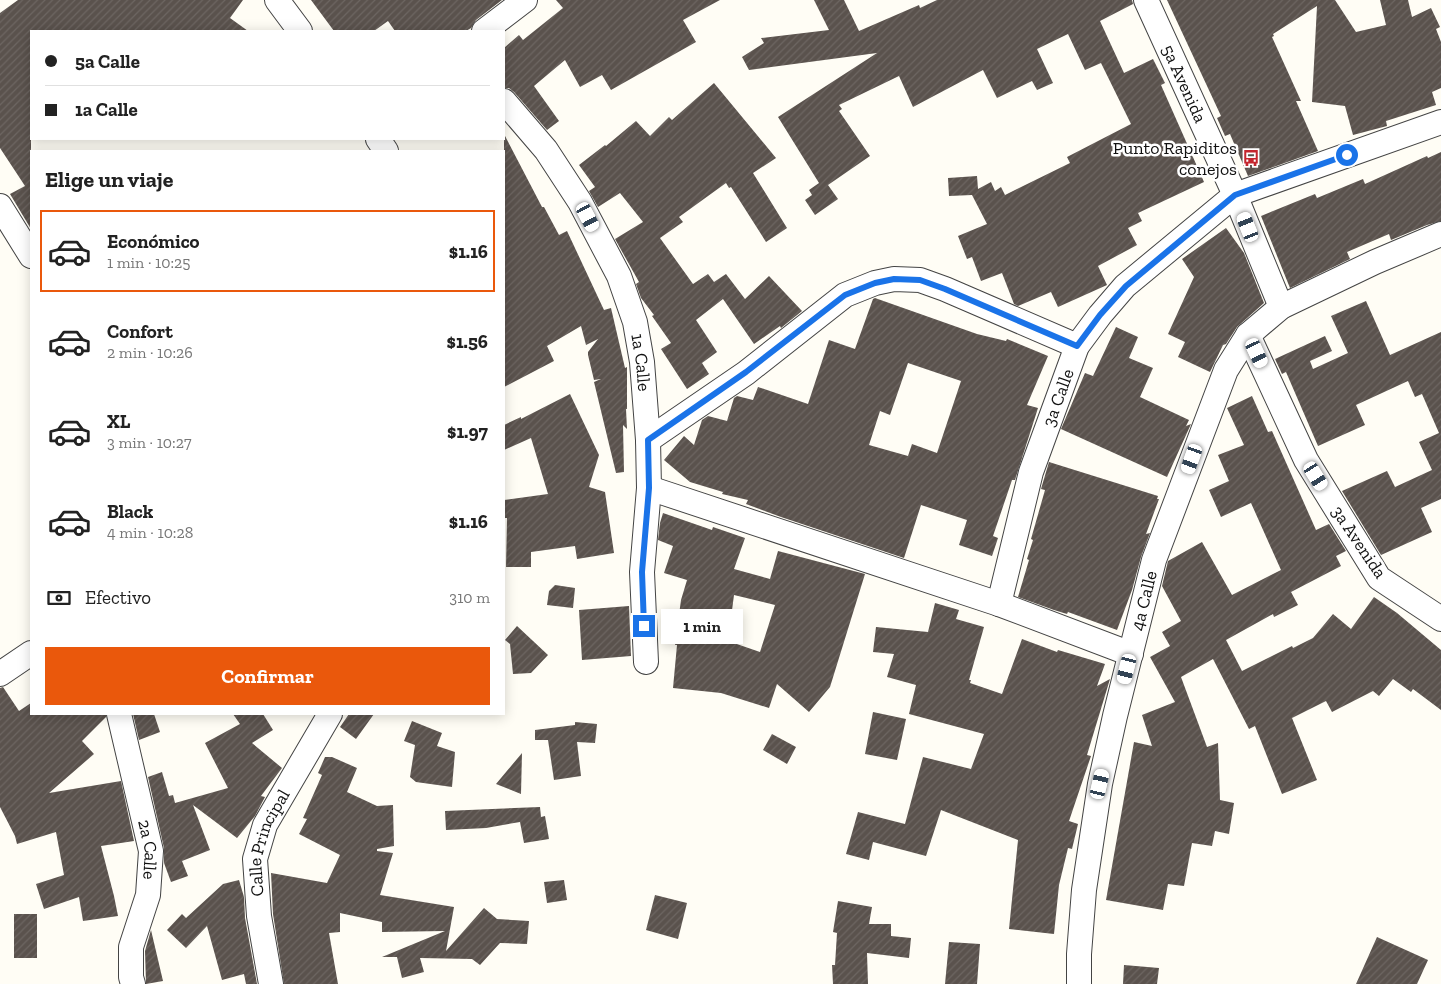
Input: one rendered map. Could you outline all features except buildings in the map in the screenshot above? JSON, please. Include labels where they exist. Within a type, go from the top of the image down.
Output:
[{"type":"street","points":[[277,0],[299,30]]},
{"type":"street","points":[[485,30],[526,0]]},
{"type":"street","name":"5a Avenida","points":[[1146,0],[1235,195],[1281,307]]},
{"type":"street","name":"1a Calle","points":[[505,102],[546,150],[580,202],[619,276],[634,322],[642,362],[648,440],[649,488],[642,572],[646,662]]},
{"type":"street","points":[[1235,195],[1441,122]]},
{"type":"street","name":"3a Calle","points":[[999,604],[1032,472],[1077,346],[1100,315],[1126,286],[1235,195]]},
{"type":"street","points":[[0,206],[30,254]]},
{"type":"street","name":"4a Calle","points":[[1079,984],[1079,954],[1084,890],[1100,784],[1131,654],[1154,560],[1226,370],[1248,336],[1281,307],[1375,262],[1441,234]]},
{"type":"street","points":[[648,440],[746,372],[845,295],[875,283],[894,279],[920,280],[1077,346]]},
{"type":"street","name":"3a Avenida","points":[[1248,336],[1306,460],[1379,578],[1441,620]]},
{"type":"street","points":[[649,488],[999,604],[1131,654]]},
{"type":"street","points":[[0,674],[30,655]]},
{"type":"street","name":"2a Calle","points":[[119,715],[151,851],[148,895],[131,947],[131,977],[133,984]]},
{"type":"street","name":"Calle Principal","points":[[271,984],[259,916],[255,859],[265,825],[329,715]]},
{"type":"place","name":"Punto Rapiditos conejos","points":[[1251,158]]},
{"type":"route","points":[[644,626],[642,572],[649,488],[648,440],[746,372],[845,295],[875,283],[894,279],[920,280],[1077,346],[1100,315],[1126,286],[1235,195],[1347,155]]}]
